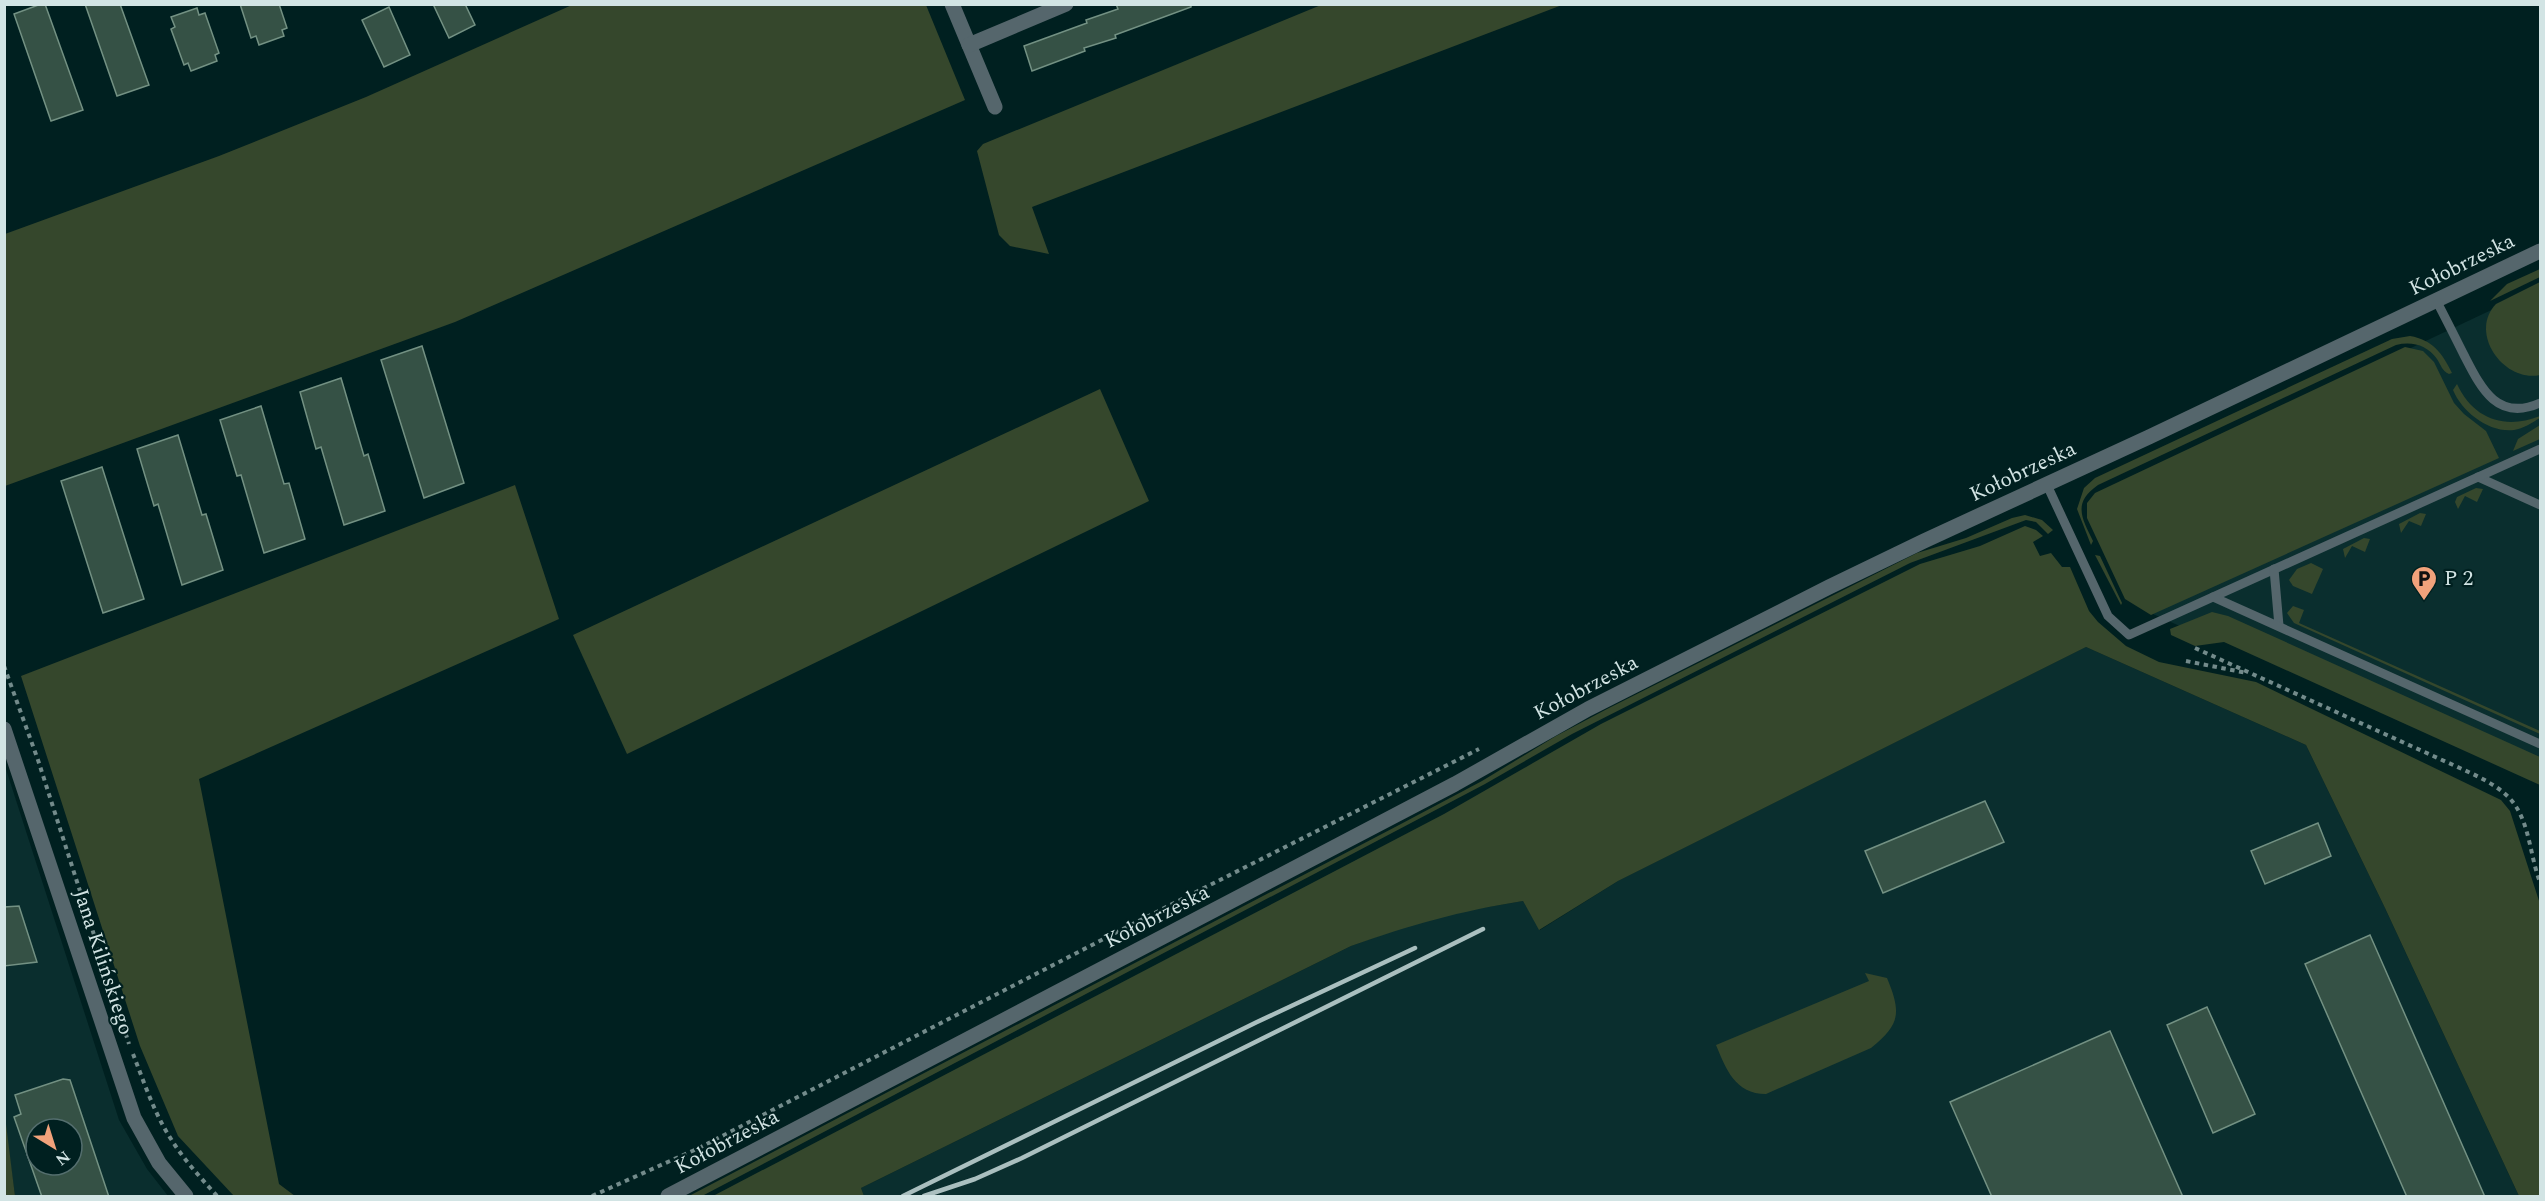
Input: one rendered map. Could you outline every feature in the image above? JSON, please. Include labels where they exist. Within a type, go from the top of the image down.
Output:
[{"type":"street","points":[[952,4],[995,106]]},
{"type":"street","points":[[969,45],[1066,4]]},
{"type":"street","name":"Kołobrzeska","points":[[668,1197],[1435,795],[1588,710],[1913,546],[2048,485],[2541,251]]},
{"type":"street","name":"Jana Kilińskiego","points":[[4,729],[134,1118],[159,1163],[186,1197]]},
{"type":"lane","points":[[2436,300],[2480,387],[2492,400],[2503,406],[2518,408],[2541,403]]},
{"type":"lane","points":[[2048,485],[2108,616],[2129,635],[2541,449]]},
{"type":"lane","points":[[2478,477],[2541,505]]},
{"type":"lane","points":[[2274,569],[2279,626]]},
{"type":"lane","points":[[2213,597],[2541,744]]},
{"type":"path","points":[[2195,648],[2495,786],[2512,801],[2520,815],[2541,882]]},
{"type":"path","points":[[2186,661],[2256,675]]},
{"type":"path","points":[[4,666],[143,1081],[170,1137],[187,1162],[217,1197]]},
{"type":"shaded area","points":[[2540,287],[2540,761],[2221,619],[2193,632],[2153,614],[2127,595],[2100,495]]},
{"type":"shaded area","points":[[2086,647],[2306,745],[2385,908],[2519,1196],[864,1196],[861,1188],[1351,946],[1414,923],[1523,901],[1540,930],[1618,881]]},
{"type":"shaded area","points":[[4,763],[119,1120],[147,1169],[168,1196],[15,1196],[4,1116]]},
{"type":"green space","points":[[572,5],[926,5],[965,100],[455,322],[5,486],[5,234],[219,156],[366,97]]},
{"type":"green space","points":[[1321,5],[1562,5],[1032,207],[1049,254],[1010,246],[999,235],[977,151],[983,144]]},
{"type":"green space","points":[[2540,269],[2540,277],[2490,301],[2507,284]]},
{"type":"green space","points":[[2540,282],[2540,375],[2527,375],[2503,364],[2488,341],[2486,328],[2488,316],[2496,304]]},
{"type":"green space","points":[[2410,336],[2436,348],[2452,373],[2445,371],[2433,354],[2424,347],[2413,344],[2396,345],[2098,485],[2085,498],[2082,505],[2085,525],[2093,541],[2091,545],[2077,509],[2084,488],[2095,478],[2392,339]]},
{"type":"green space","points":[[2405,347],[2423,351],[2434,362],[2454,403],[2486,431],[2499,458],[2151,615],[2125,599],[2087,518],[2087,503],[2095,493]]},
{"type":"green space","points":[[2457,384],[2472,406],[2491,418],[2515,422],[2540,416],[2540,418],[2514,430],[2495,428],[2478,419],[2463,406],[2453,390]]},
{"type":"green space","points":[[1100,389],[1149,501],[627,754],[573,635]]},
{"type":"green space","points":[[2540,425],[2540,439],[2513,451],[2518,439]]},
{"type":"green space","points":[[515,485],[559,619],[199,779],[279,1184],[295,1196],[234,1196],[178,1136],[140,1046],[21,676]]},
{"type":"green space","points":[[2476,488],[2483,489],[2477,502],[2465,496],[2458,509],[2455,502],[2457,497]]},
{"type":"green space","points":[[2420,513],[2426,514],[2421,526],[2409,521],[2401,533],[2399,524]]},
{"type":"green space","points":[[2025,515],[2042,520],[2053,530],[2048,534],[2036,522],[2026,520],[1910,563],[1572,734],[1485,784],[702,1196],[689,1196],[1482,781],[1556,736],[1607,709],[1917,553],[1966,538],[2012,518]]},
{"type":"green space","points":[[2025,526],[2036,530],[2043,536],[2033,542],[2040,556],[2051,553],[2062,567],[2070,567],[2089,611],[2098,622],[2126,646],[2159,662],[2256,682],[2501,800],[2510,811],[2540,904],[2540,1196],[2519,1196],[2385,908],[2306,745],[2086,647],[1618,881],[1539,930],[1523,901],[1436,919],[1351,946],[861,1188],[864,1196],[713,1196],[1444,814],[1601,724],[1920,564],[1980,546]]},
{"type":"green space","points":[[2364,538],[2370,539],[2365,552],[2352,546],[2345,558],[2343,549]]},
{"type":"green space","points":[[2095,555],[2100,556],[2121,605]]},
{"type":"green space","points":[[2311,563],[2323,569],[2312,594],[2293,586],[2289,580],[2297,569]]},
{"type":"green space","points":[[2293,606],[2304,610],[2299,623],[2540,731],[2540,734],[2294,623],[2287,613]]},
{"type":"green space","points":[[2212,612],[2228,616],[2540,757],[2540,785],[2224,642],[2195,646],[2171,635],[2170,629]]},
{"type":"green space","points":[[1865,973],[1887,978],[1896,1009],[1896,1017],[1888,1032],[1871,1048],[1766,1094],[1747,1090],[1733,1079],[1716,1045],[1869,981]]},
{"type":"green space","points":[[5,1116],[15,1196],[5,1196]]},
{"type":"building","points":[[45,4],[83,110],[51,121],[14,14]]},
{"type":"building","points":[[85,4],[120,4],[149,85],[117,96]]},
{"type":"building","points":[[240,4],[279,4],[287,28],[282,30],[284,36],[259,45],[256,36],[251,38]]},
{"type":"building","points":[[433,4],[465,4],[475,25],[449,38]]},
{"type":"building","points":[[1116,4],[1191,4],[1191,7],[1115,35],[1116,38],[1084,48],[1085,51],[1032,71],[1024,46],[1118,9]]},
{"type":"building","points":[[389,7],[410,55],[384,67],[362,20]]},
{"type":"building","points":[[197,8],[199,15],[205,13],[219,53],[215,55],[217,61],[191,71],[188,63],[184,65],[171,29],[175,27],[171,17]]},
{"type":"building","points":[[422,346],[464,483],[424,498],[381,360]]},
{"type":"building","points":[[341,378],[364,456],[368,454],[385,511],[344,525],[321,447],[316,449],[300,392]]},
{"type":"building","points":[[261,406],[284,484],[289,483],[305,539],[264,553],[241,475],[237,476],[220,420]]},
{"type":"building","points":[[178,435],[202,515],[206,514],[223,570],[182,585],[158,504],[154,506],[137,449]]},
{"type":"building","points":[[102,467],[144,599],[103,613],[61,481]]},
{"type":"building","points":[[1985,801],[2004,842],[1883,893],[1865,851]]},
{"type":"building","points":[[2318,823],[2331,856],[2265,884],[2251,851]]},
{"type":"building","points":[[19,906],[37,962],[4,966],[4,907]]},
{"type":"building","points":[[2370,935],[2485,1197],[2407,1197],[2305,964]]},
{"type":"building","points":[[2207,1007],[2255,1114],[2213,1133],[2167,1025]]},
{"type":"building","points":[[2110,1031],[2183,1197],[1992,1197],[1950,1102]]},
{"type":"building","points":[[63,1079],[70,1080],[82,1117],[24,1117],[24,1146],[14,1117],[21,1114],[15,1095]]},
{"type":"building","points":[[84,1122],[109,1197],[42,1197],[35,1177],[84,1177]]},
{"type":"railway","points":[[924,1196],[975,1179],[1022,1158],[1483,929]]},
{"type":"railway","points":[[903,1196],[1257,1022],[1415,948]]},
{"type":"place","name":"P 2","points":[[2424,602]]}]
